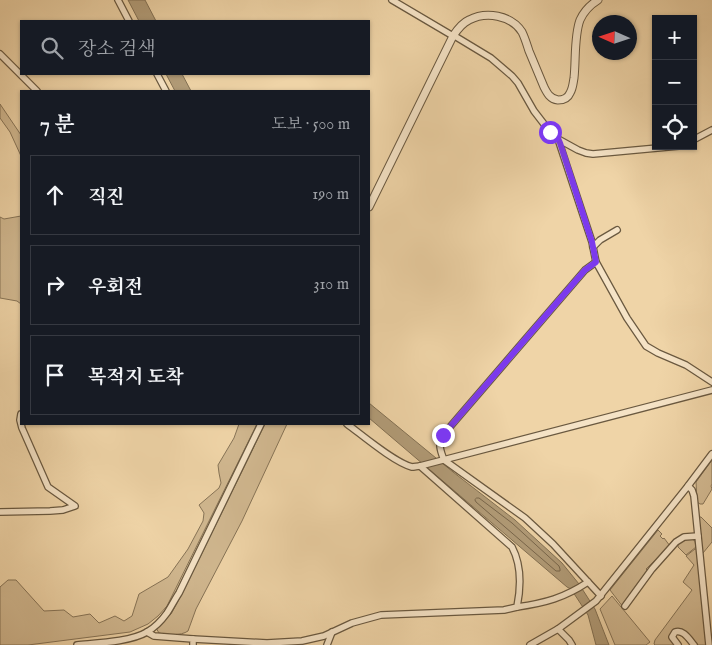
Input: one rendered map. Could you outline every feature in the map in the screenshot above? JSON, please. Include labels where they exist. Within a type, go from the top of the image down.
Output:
[{"type":"street","points":[[118,0],[128,20]]},
{"type":"street","points":[[392,0],[492,58],[518,83],[539,118],[558,138],[575,148],[593,154],[652,149]]},
{"type":"street","points":[[370,205],[453,36],[461,25],[476,17],[491,15],[511,22],[521,31],[548,95],[553,99],[563,100],[570,95],[573,85],[581,18],[586,9],[598,0]]},
{"type":"street","points":[[0,54],[20,74]]},
{"type":"street","points":[[21,75],[36,90]]},
{"type":"street","points":[[158,75],[165,90]]},
{"type":"street","points":[[697,138],[712,130]]},
{"type":"street","points":[[558,138],[593,247],[596,262],[627,318],[646,346],[686,365],[712,382]]},
{"type":"street","points":[[564,158],[566,152],[575,148]]},
{"type":"street","points":[[593,247],[600,240],[617,230]]},
{"type":"street","points":[[596,262],[585,270],[443,435],[440,441],[440,449],[442,460],[525,518],[553,544],[601,596]]},
{"type":"street","points":[[348,425],[402,463],[413,467],[712,390]]},
{"type":"street","points":[[0,512],[50,512],[74,506],[48,487],[21,425]]},
{"type":"street","points":[[77,645],[115,641],[147,632],[166,614],[179,592],[261,425]]},
{"type":"street","points":[[530,645],[558,629],[601,596],[712,454]]},
{"type":"street","points":[[422,466],[512,547],[519,572],[520,596],[517,608]]},
{"type":"street","points":[[688,486],[694,496],[709,645]]},
{"type":"street","points":[[626,606],[652,569],[676,542],[684,537],[698,536]]},
{"type":"street","points":[[147,632],[154,636],[193,642],[267,644],[302,641],[315,639],[352,623],[380,615],[517,608],[554,600],[588,582]]},
{"type":"street","points":[[558,629],[572,645]]},
{"type":"street","points":[[678,645],[672,637],[673,633],[679,631],[694,645]]},
{"type":"street","points":[[327,645],[332,632]]},
{"type":"shaded area","points":[[0,104],[20,134],[20,154],[10,132],[0,118]]},
{"type":"shaded area","points":[[20,216],[20,303],[0,298],[0,217],[4,219]]},
{"type":"shaded area","points":[[239,425],[257,425],[167,606],[158,616],[148,624],[130,632],[28,645],[0,645],[0,587],[8,580],[16,580],[44,611],[64,610],[73,617],[90,614],[99,623],[115,616],[124,621],[132,616],[139,594],[168,577],[188,549],[203,521],[204,513],[199,505],[219,488],[221,483],[218,465],[234,438]]},
{"type":"shaded area","points":[[265,425],[287,425],[242,521],[196,609],[188,631],[170,635],[159,633],[156,628],[171,614]]},
{"type":"shaded area","points":[[712,460],[712,489],[703,504],[700,504],[697,502],[696,482]]},
{"type":"shaded area","points":[[699,517],[712,528],[712,542],[703,553],[702,552]]},
{"type":"shaded area","points":[[658,530],[662,534],[660,536],[670,546],[646,569],[648,571],[623,607],[610,590]]},
{"type":"shaded area","points":[[692,539],[695,541],[696,547],[686,555],[678,547],[678,543],[683,540]]},
{"type":"shaded area","points":[[697,549],[706,645],[696,645],[684,632],[673,631],[676,645],[655,645],[655,640],[692,590],[683,582],[694,565],[686,556]]},
{"type":"shaded area","points":[[612,596],[650,642],[646,645],[615,645],[600,609]]},
{"type":"water","points":[[128,0],[145,0],[155,20],[138,20]]},
{"type":"water","points":[[167,75],[183,75],[190,90],[174,90]]},
{"type":"water","points":[[370,404],[515,520],[562,563],[579,584],[595,609],[609,645],[596,645],[588,615],[571,589],[370,419]]},
{"type":"route","points":[[443,435],[585,270],[596,262],[592,242],[560,143],[558,138],[550,132]]}]
